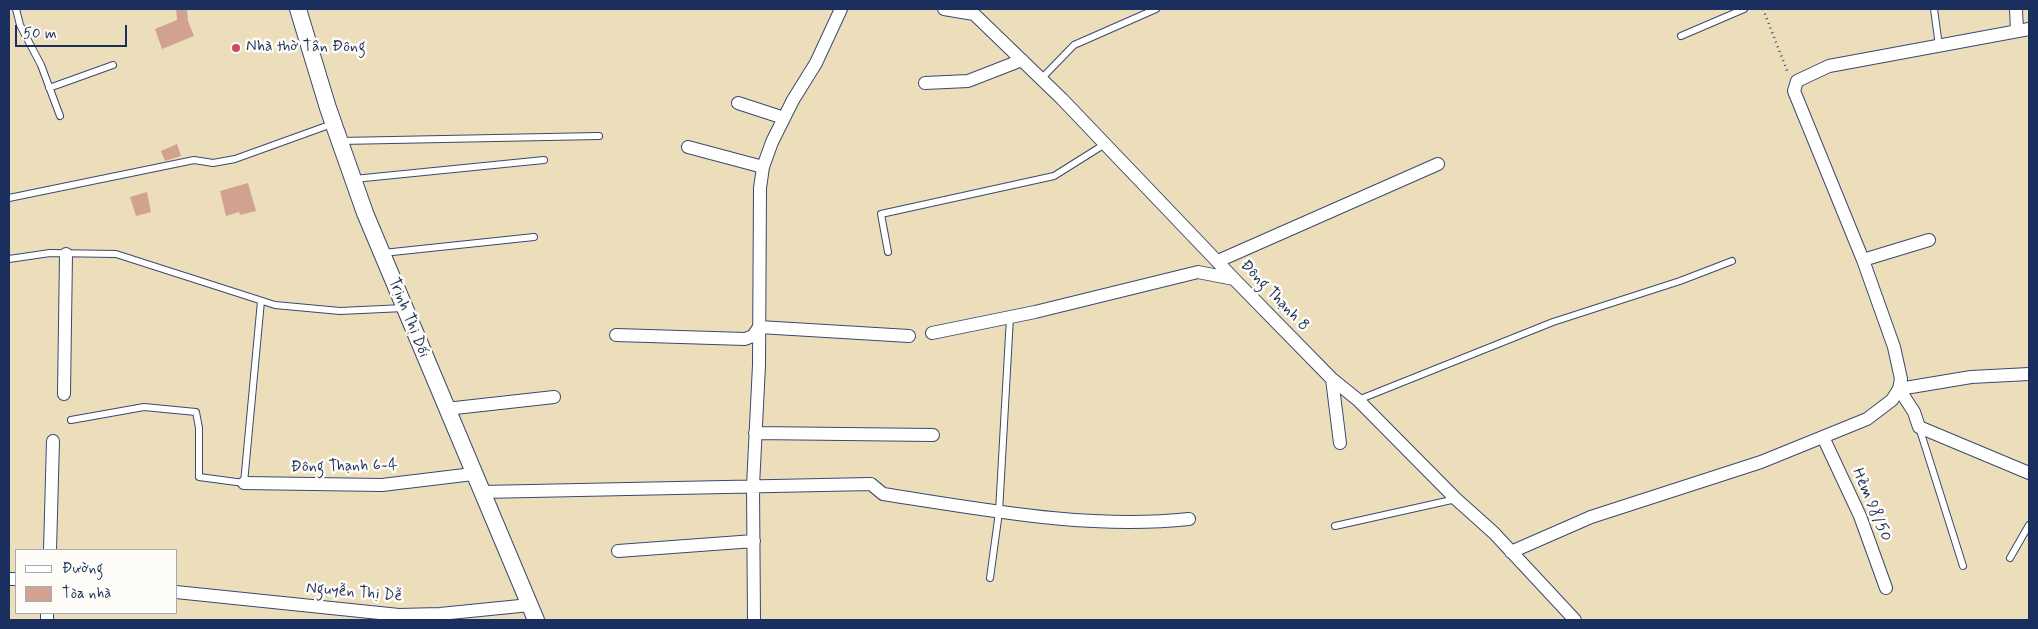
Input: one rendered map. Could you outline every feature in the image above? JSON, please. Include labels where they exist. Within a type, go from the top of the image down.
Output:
[{"type":"street","name":"Trịnh Thị Dối","points":[[298,9],[352,179],[473,474],[533,613]]},
{"type":"street","points":[[754,620],[753,486],[759,327],[760,188],[763,167],[784,118],[816,63],[841,9]]},
{"type":"street","name":"Đông Thạnh 8","points":[[944,9],[975,11],[1332,379],[1358,400],[1511,552],[1574,620]]},
{"type":"street","points":[[1511,552],[1591,517],[1761,462],[1867,418],[1892,400],[1899,389],[1900,379],[1894,347],[1862,260],[1794,91],[1797,81],[1829,66],[2023,30],[2016,9]]},
{"type":"street","points":[[925,83],[968,81],[1022,60]]},
{"type":"street","points":[[738,103],[784,118]]},
{"type":"street","points":[[688,147],[763,167]]},
{"type":"street","points":[[1218,261],[1438,164]]},
{"type":"street","points":[[1862,260],[1929,240]]},
{"type":"street","points":[[64,394],[66,254]]},
{"type":"street","points":[[932,333],[1010,317],[1198,272],[1234,279]]},
{"type":"street","points":[[616,335],[745,339],[753,336],[759,327]]},
{"type":"street","points":[[759,327],[909,336]]},
{"type":"street","points":[[1899,389],[1970,377],[2029,374]]},
{"type":"street","points":[[1332,379],[1340,443]]},
{"type":"street","points":[[1899,389],[1914,412],[1919,427],[2029,472]]},
{"type":"street","points":[[446,409],[554,397]]},
{"type":"street","points":[[755,433],[933,435]]},
{"type":"street","name":"Hẻm 98/50","points":[[1823,436],[1860,516],[1886,588]]},
{"type":"street","points":[[50,549],[53,441]]},
{"type":"street","name":"Đông Thạnh 6-4","points":[[244,483],[382,485],[473,474]]},
{"type":"street","points":[[482,492],[872,484],[883,494],[999,512],[1075,520],[1188,519]]},
{"type":"street","points":[[618,551],[754,541]]},
{"type":"street","name":"Nguyễn Thị Dễ","points":[[178,592],[399,615],[533,613]]},
{"type":"lane","points":[[16,9],[20,25],[41,65],[60,116]]},
{"type":"lane","points":[[1041,79],[1074,45],[1156,9]]},
{"type":"lane","points":[[1682,36],[1744,9]]},
{"type":"lane","points":[[1934,9],[1939,46]]},
{"type":"lane","points":[[49,88],[113,65]]},
{"type":"lane","points":[[9,198],[194,160],[213,163],[236,159],[333,124]]},
{"type":"lane","points":[[339,142],[599,136]]},
{"type":"lane","points":[[888,252],[881,214],[1054,176],[1106,144]]},
{"type":"lane","points":[[352,179],[544,160]]},
{"type":"lane","points":[[382,253],[534,236]]},
{"type":"lane","points":[[9,259],[66,254],[116,254],[276,305],[340,311],[404,308]]},
{"type":"lane","points":[[1358,400],[1552,322],[1732,261]]},
{"type":"lane","points":[[71,420],[144,407],[196,412],[199,428],[199,477],[244,483],[261,301]]},
{"type":"lane","points":[[990,578],[999,512],[1010,317]]},
{"type":"lane","points":[[1919,427],[1963,566]]},
{"type":"lane","points":[[1335,526],[1456,499]]},
{"type":"lane","points":[[2010,558],[2029,525]]},
{"type":"path","points":[[1763,9],[1794,91]]},
{"type":"building","points":[[176,9],[187,9],[188,21],[194,36],[162,49],[155,29],[177,20]]},
{"type":"building","points":[[177,144],[181,156],[165,161],[161,151]]},
{"type":"building","points":[[248,183],[256,211],[240,215],[239,212],[226,216],[220,191]]},
{"type":"building","points":[[147,192],[151,212],[136,216],[130,197]]},
{"type":"place","name":"Nhà thờ Tân Đông","points":[[236,48]]}]
